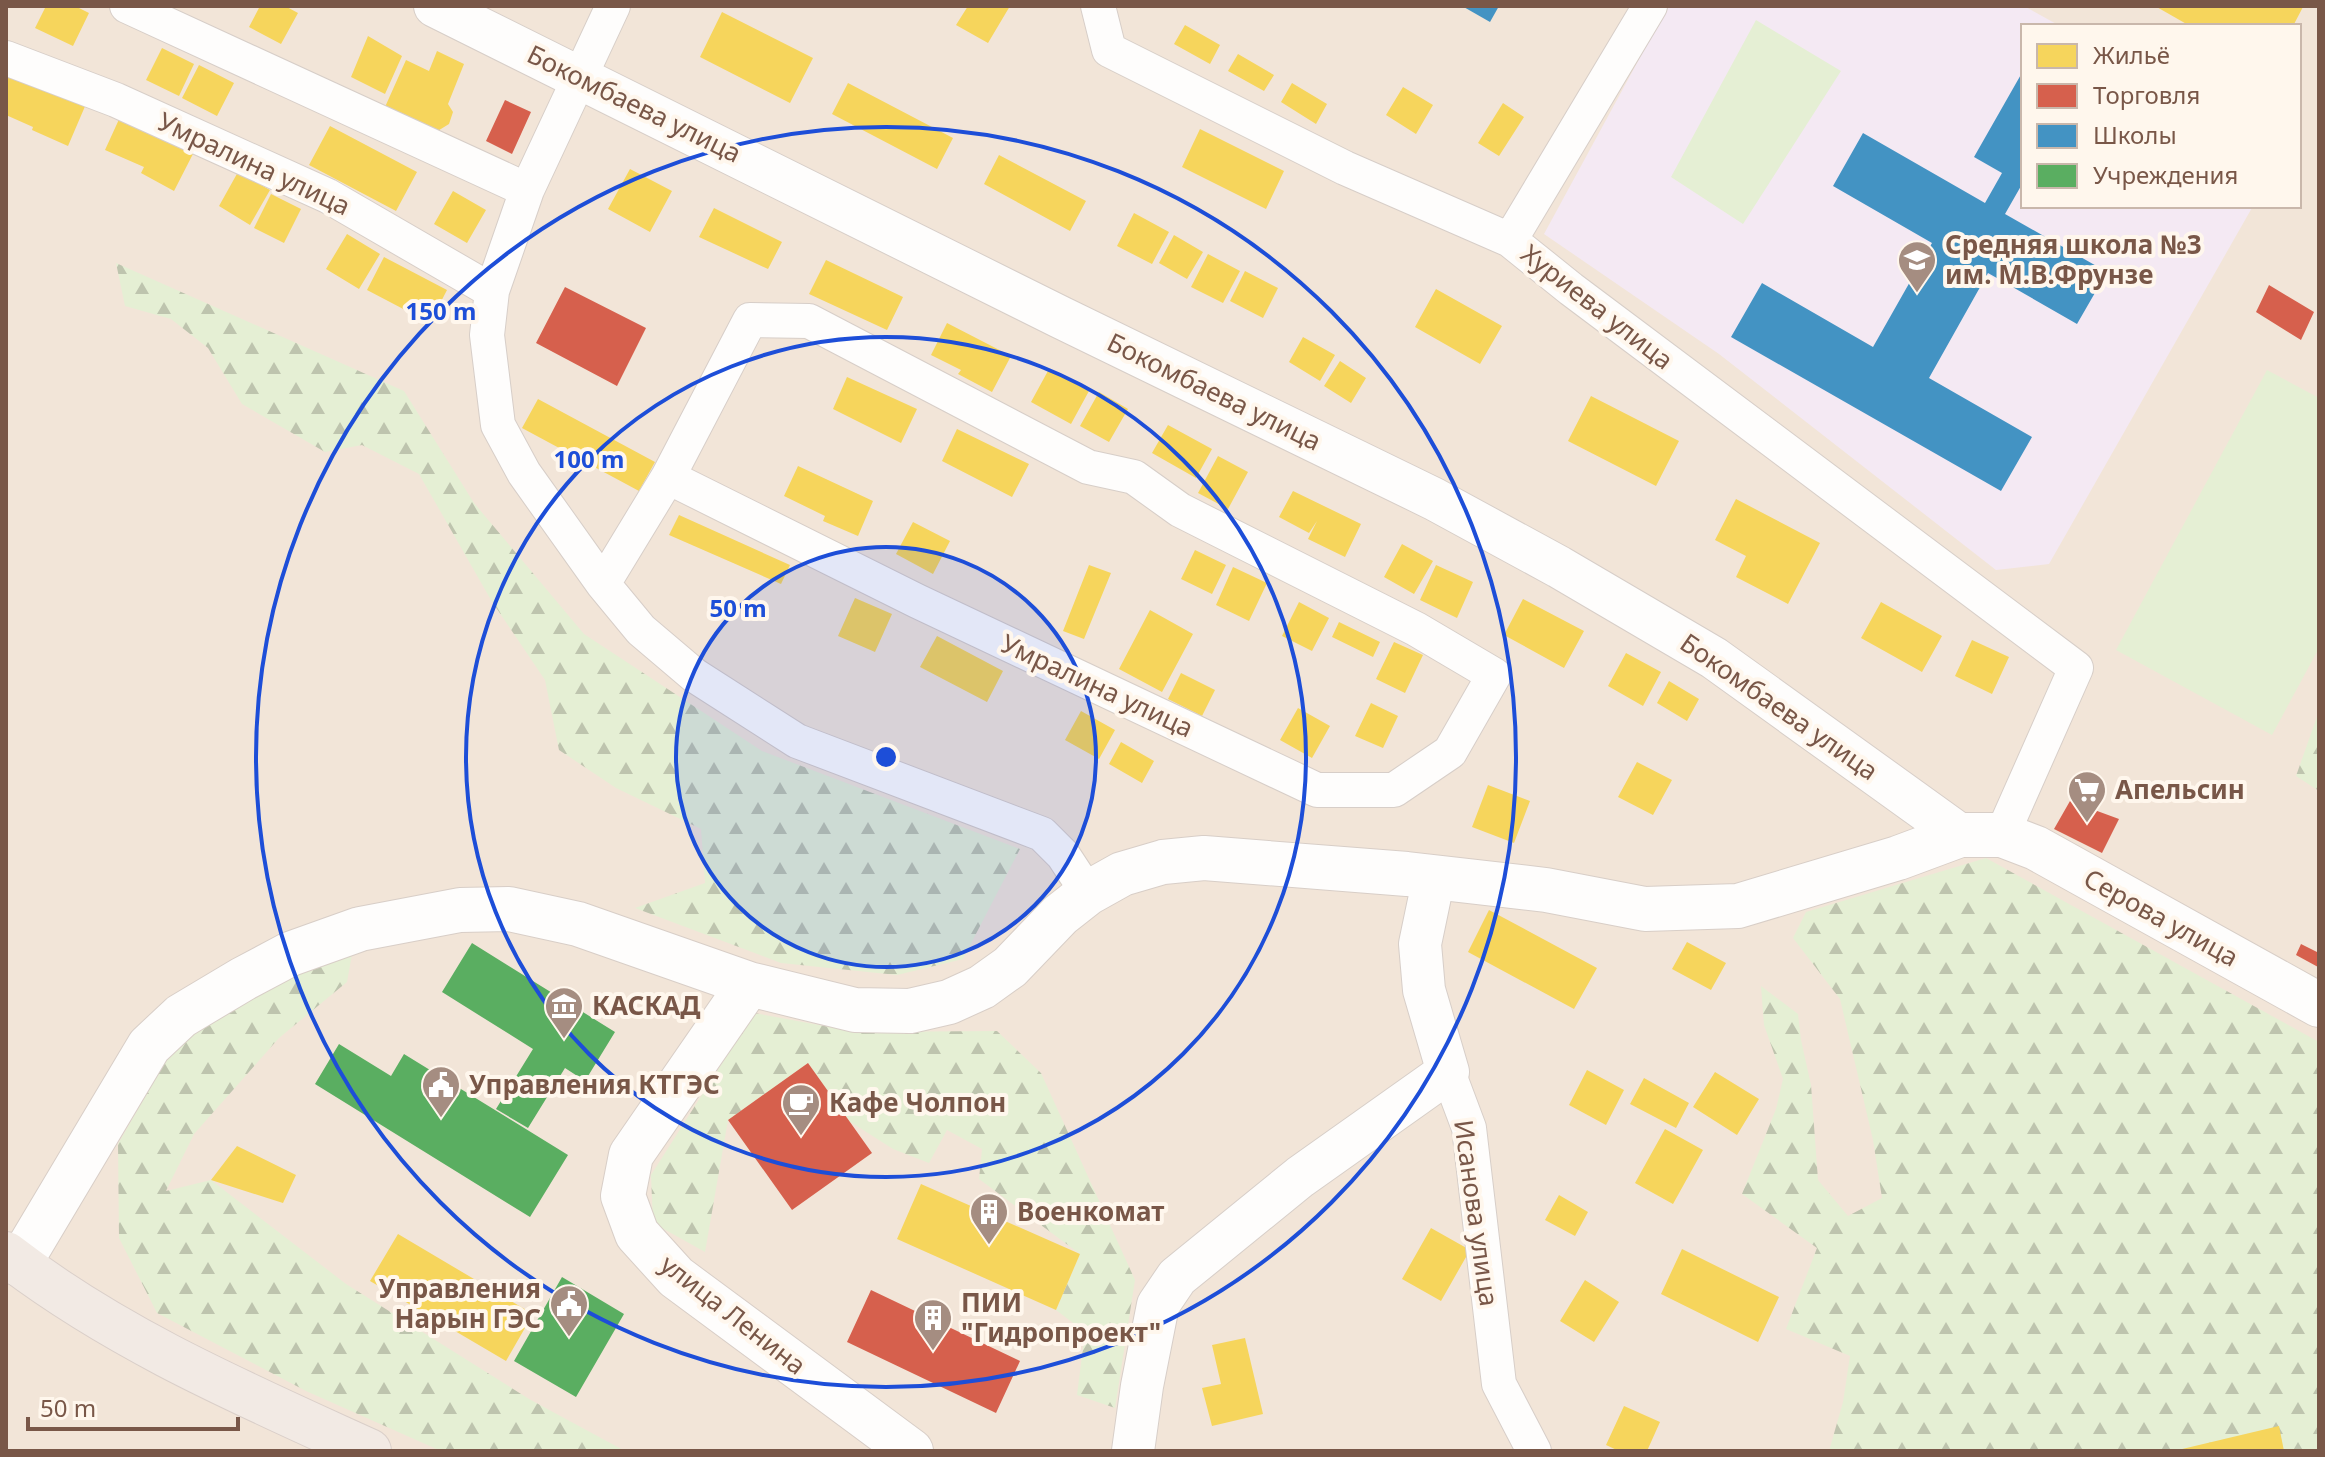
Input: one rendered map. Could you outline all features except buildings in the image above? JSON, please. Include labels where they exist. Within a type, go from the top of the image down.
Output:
[{"type":"highway","points":[[13,1259],[107,1323],[224,1385],[369,1451]]},
{"type":"main road","points":[[13,1259],[149,1046],[181,1016],[290,954],[360,929],[460,910],[509,909],[578,924],[749,984],[855,1010],[910,1011],[949,1002],[982,987],[1010,967],[1060,915],[1088,893],[1122,874],[1163,862],[1204,858],[1434,877],[1546,890],[1645,909],[1738,906],[1981,835]]},
{"type":"main road","name":"Серова улица","points":[[1981,835],[2036,848],[2319,1005]]},
{"type":"main road","name":"улица Ленина","points":[[749,984],[631,1155],[623,1196],[637,1234],[676,1277],[911,1451]]},
{"type":"street","points":[[127,6],[527,190]]},
{"type":"street","name":"Бокомбаева улица","points":[[435,6],[1434,499],[1559,567],[1714,658],[1981,835]]},
{"type":"street","points":[[613,6],[527,190],[492,291],[487,335],[498,425],[524,473],[603,584],[641,630],[694,675],[797,741],[1042,834],[1063,855],[1088,893]]},
{"type":"street","name":"Хуриева улица","points":[[1098,6],[1109,50],[1345,168],[1510,240],[2076,668],[1981,835]]},
{"type":"street","points":[[1510,240],[1650,6]]},
{"type":"street","name":"Умралина улица","points":[[6,58],[116,100],[328,196],[492,291]]},
{"type":"street","name":"Умралина улица","points":[[750,320],[809,321],[1088,467],[1134,477],[1180,510],[1416,629],[1494,675],[1450,752],[1394,790],[1317,790],[917,601],[668,477],[750,320]]},
{"type":"street","points":[[603,584],[668,477]]},
{"type":"street","name":"Исанова улица","points":[[1434,877],[1420,944],[1424,990],[1448,1072],[1469,1128],[1499,1384],[1534,1451]]},
{"type":"street","points":[[1133,1451],[1158,1305],[1177,1277],[1300,1177],[1448,1072]]},
{"type":"shaded area","points":[[6,6],[2319,6],[2319,1451],[6,1451]]},
{"type":"shaded area","name":"Средняя школа №3 им. М.В.Фрунзе","points":[[1668,6],[2024,6],[2056,24],[2021,24],[2021,208],[2252,208],[2049,564],[1996,570],[1719,354],[1544,234]]},
{"type":"green space","points":[[1756,20],[1841,71],[1743,224],[1671,177]]},
{"type":"green space","points":[[116,263],[404,391],[474,503],[584,634],[762,751],[1020,849],[963,959],[897,975],[781,963],[635,908],[705,883],[701,829],[616,788],[559,750],[545,680],[491,600],[419,474],[362,445],[325,452],[242,404],[208,348],[171,319],[125,306]]},
{"type":"green space","points":[[2267,370],[2319,398],[2319,648],[2272,735],[2116,650]]},
{"type":"green space","points":[[2319,711],[2319,791],[2296,776]]},
{"type":"green space","points":[[1986,858],[2319,1042],[2319,1451],[1829,1451],[1843,1402],[1850,1356],[1786,1329],[1817,1248],[1742,1194],[1776,1109],[1783,1079],[1764,1025],[1761,986],[1798,1014],[1811,1085],[1818,1180],[1848,1216],[1882,1198],[1873,1140],[1840,999],[1793,938],[1806,912]]},
{"type":"green space","points":[[354,943],[347,982],[279,1038],[194,1134],[166,1191],[211,1180],[346,1284],[529,1399],[625,1451],[441,1451],[306,1391],[157,1313],[119,1238],[118,1144],[184,1029]]},
{"type":"green space","points":[[754,1013],[857,1032],[997,1031],[1041,1073],[1135,1280],[1115,1408],[1077,1395],[1085,1332],[1056,1310],[1080,1254],[979,1179],[982,1149],[947,1130],[929,1163],[893,1149],[849,1121],[808,1063],[728,1120],[705,1252],[653,1223],[651,1175]]},
{"type":"place","name":"Средняя школа №3 им. М.В.Фрунзе","points":[[1917,294]]},
{"type":"place","name":"Апельсин","points":[[2087,824]]},
{"type":"place","name":"КАСКАД","points":[[564,1040]]},
{"type":"place","name":"Управления КТГЭС","points":[[441,1119]]},
{"type":"place","name":"Кафе Чолпон","points":[[801,1137]]},
{"type":"place","name":"Военкомат","points":[[989,1246]]},
{"type":"place","name":"Управления Нарын ГЭС","points":[[569,1338]]},
{"type":"place","name":"ПИИ \"Гидропроект\"","points":[[933,1352]]}]
